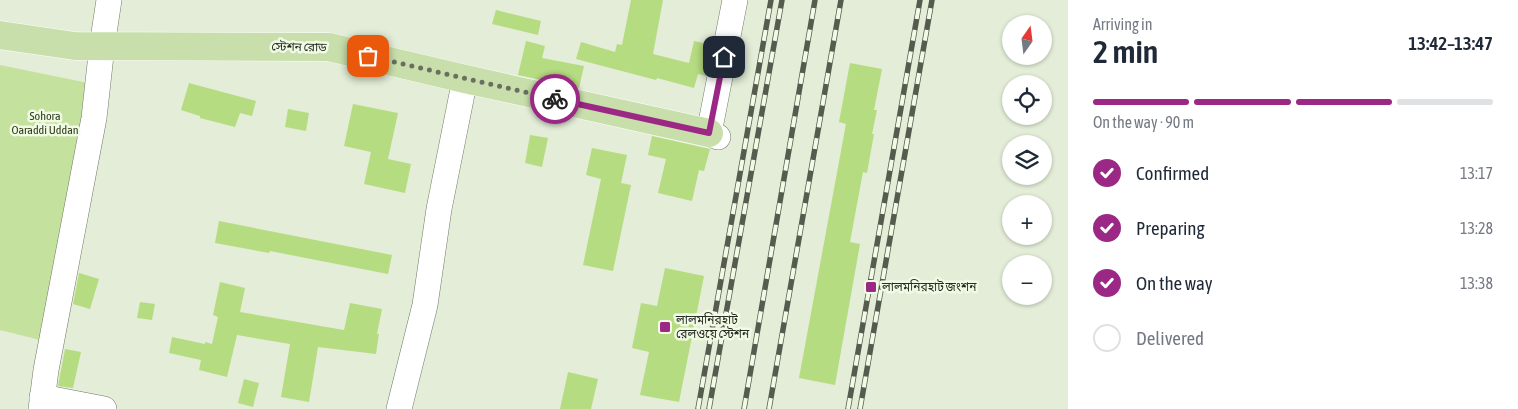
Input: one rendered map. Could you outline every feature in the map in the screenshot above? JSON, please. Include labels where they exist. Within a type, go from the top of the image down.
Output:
[{"type":"main road","name":"স্টেশন রোড","points":[[0,35],[75,46],[329,47],[465,80],[714,135]]},
{"type":"street","points":[[104,409],[42,403],[94,118],[109,0]]},
{"type":"street","points":[[714,135],[736,0]]},
{"type":"street","points":[[400,409],[425,305],[439,209],[465,80]]},
{"type":"green space","name":"Sohora Oaraddi Uddan","points":[[0,65],[98,85],[52,343],[0,330]]},
{"type":"building","points":[[631,0],[663,0],[653,54],[689,63],[694,41],[712,45],[706,76],[698,74],[694,88],[576,59],[581,42],[615,52],[617,44],[622,45]]},
{"type":"building","points":[[496,10],[541,21],[538,35],[492,24]]},
{"type":"building","points":[[526,41],[545,46],[542,58],[584,66],[579,88],[518,75]]},
{"type":"building","points":[[850,63],[882,69],[874,110],[877,110],[867,173],[863,172],[850,242],[860,244],[835,385],[799,378],[846,124],[839,122]]},
{"type":"building","points":[[189,83],[256,101],[252,116],[240,113],[235,127],[200,118],[200,116],[181,110]]},
{"type":"building","points":[[353,104],[398,113],[388,159],[411,164],[405,193],[364,184],[371,152],[344,146]]},
{"type":"building","points":[[288,109],[309,113],[306,131],[285,127]]},
{"type":"building","points":[[530,135],[548,138],[542,167],[525,163]]},
{"type":"building","points":[[652,136],[710,149],[704,171],[699,170],[692,201],[658,193],[666,159],[648,155]]},
{"type":"building","points":[[592,148],[627,155],[621,183],[631,185],[613,271],[583,265],[601,179],[586,175]]},
{"type":"building","points":[[219,221],[392,255],[388,274],[270,251],[269,253],[215,243]]},
{"type":"building","name":"লালমনিরহাট রেলওয়ে স্টেশন","points":[[665,268],[704,276],[679,402],[640,395],[649,352],[632,348],[641,303],[657,306]]},
{"type":"building","points":[[79,273],[99,279],[90,309],[73,304]]},
{"type":"building","points":[[220,282],[245,288],[240,312],[344,330],[350,303],[382,309],[377,334],[379,334],[376,354],[318,347],[309,402],[281,397],[290,344],[237,335],[227,377],[199,370],[201,360],[169,353],[172,337],[212,344],[218,317],[213,315]]},
{"type":"building","points":[[140,302],[155,304],[152,320],[137,318]]},
{"type":"building","points":[[65,349],[81,352],[73,388],[58,386]]},
{"type":"building","points":[[568,372],[598,379],[591,409],[560,409]]},
{"type":"building","points":[[244,379],[259,383],[253,407],[238,403]]},
{"type":"railway","points":[[698,409],[771,0]]},
{"type":"railway","points":[[709,409],[782,0]]},
{"type":"railway","points":[[744,409],[815,0]]},
{"type":"railway","points":[[769,409],[841,0]]},
{"type":"railway","points":[[848,409],[920,0]]},
{"type":"railway","points":[[860,409],[932,0]]},
{"type":"way so far","points":[[368,56],[465,80],[555,99]]},
{"type":"place","name":"লালমনিরহাট জংশন","points":[[871,287]]},
{"type":"place","name":"লালমনিরহাট রেলওয়ে স্টেশন","points":[[665,327]]},
{"type":"route","points":[[555,99],[709,133],[724,57]]}]
